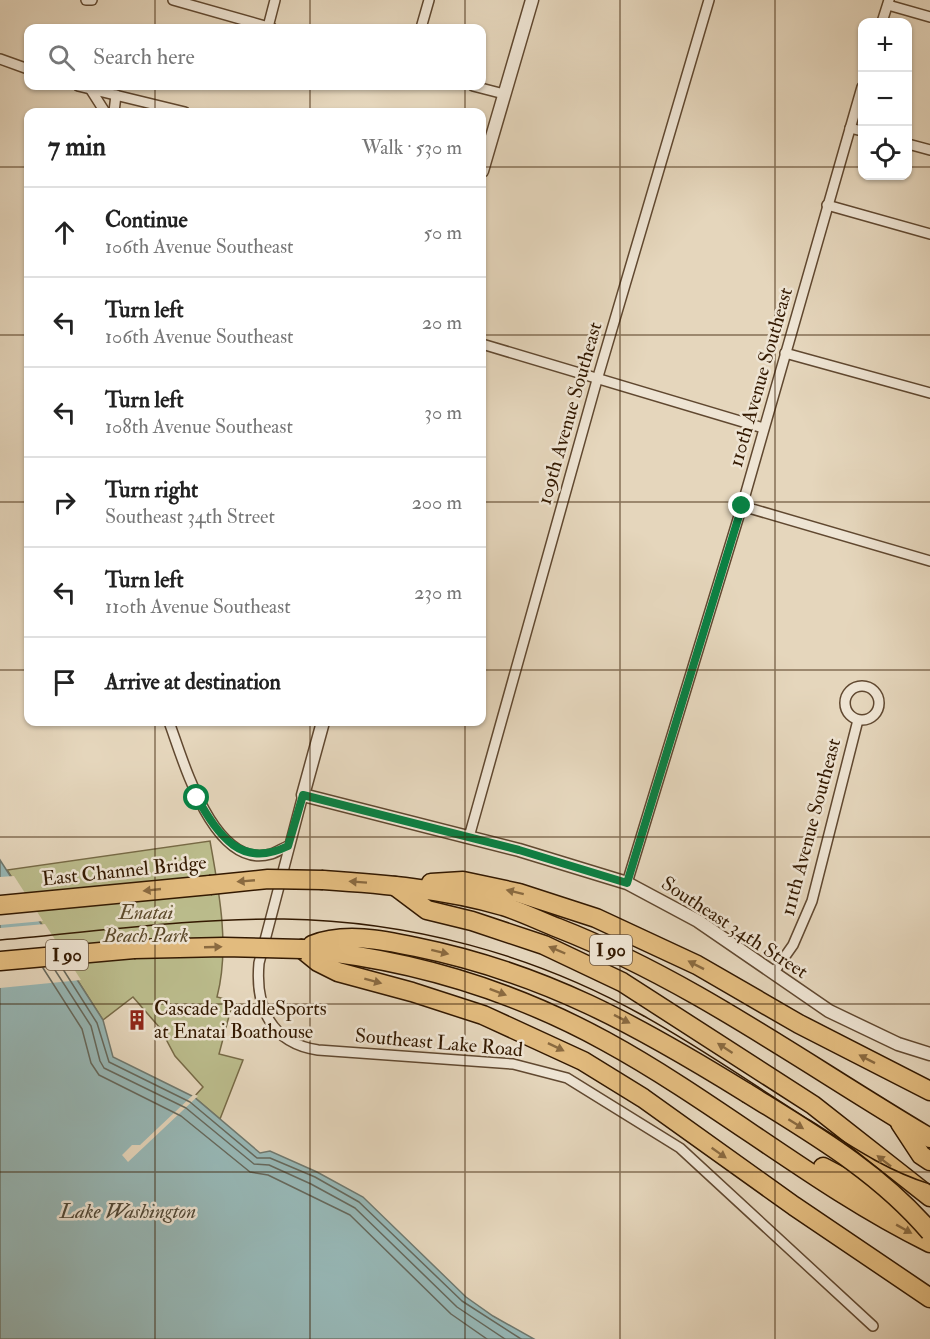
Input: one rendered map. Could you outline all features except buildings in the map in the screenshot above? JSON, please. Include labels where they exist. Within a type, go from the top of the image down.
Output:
[{"type":"highway","name":"East Channel Bridge","points":[[0,905],[268,879],[393,885]]},
{"type":"highway","points":[[393,885],[462,881],[519,893],[596,918],[697,965],[799,1024],[930,1090]]},
{"type":"highway","points":[[393,885],[427,910],[490,926],[544,945],[622,982],[813,1105],[930,1197]]},
{"type":"highway","name":"I 90","points":[[393,885],[459,895],[506,907],[593,942],[649,968],[930,1138]]},
{"type":"highway","points":[[315,951],[358,938],[403,944],[467,959],[586,1001],[641,1028],[830,1146],[883,1182],[930,1232]]},
{"type":"highway","name":"I 90","points":[[0,961],[154,948],[315,951],[399,963],[490,989],[534,1006],[608,1042],[874,1213],[930,1243]]},
{"type":"highway","points":[[315,951],[338,972],[412,992],[483,1016],[583,1061],[643,1098],[868,1258],[930,1298]]},
{"type":"highway","points":[[713,1108],[882,1199],[930,1222]]},
{"type":"highway","points":[[897,1118],[921,1155],[930,1161]]},
{"type":"street","points":[[86,0],[92,0]]},
{"type":"street","points":[[173,0],[256,24]]},
{"type":"street","points":[[271,24],[275,0]]},
{"type":"street","points":[[422,24],[429,0]]},
{"type":"street","points":[[486,157],[532,0]]},
{"type":"street","name":"109th Avenue Southeast","points":[[469,837],[597,380],[709,0]]},
{"type":"street","points":[[883,18],[889,2],[930,17]]},
{"type":"street","points":[[0,59],[24,68]]},
{"type":"street","points":[[486,89],[504,94]]},
{"type":"street","points":[[91,90],[168,108]]},
{"type":"street","points":[[91,90],[102,108]]},
{"type":"street","points":[[114,108],[116,95]]},
{"type":"street","name":"110th Avenue Southeast","points":[[627,883],[742,506],[762,428],[858,101]]},
{"type":"street","points":[[850,128],[858,130]]},
{"type":"street","points":[[912,145],[930,150]]},
{"type":"street","points":[[827,205],[930,234]]},
{"type":"street","points":[[486,345],[762,428]]},
{"type":"street","points":[[785,353],[930,393]]},
{"type":"street","points":[[742,506],[930,561]]},
{"type":"street","name":"111th Avenue Southeast","points":[[774,972],[798,935],[812,901],[858,720]]},
{"type":"street","points":[[170,726],[197,798],[212,825],[224,838],[253,854],[270,855],[288,846],[319,726]]},
{"type":"street","name":"Southeast 34th Street","points":[[303,795],[469,837],[627,883],[698,921],[837,1016],[898,1044],[930,1054]]},
{"type":"street","name":"Southeast Lake Road","points":[[288,846],[259,963],[260,999],[275,1028],[285,1039],[304,1048],[513,1064],[567,1078],[680,1148],[873,1326]]},
{"type":"green space","name":"Enatai Beach Park","points":[[210,841],[220,899],[223,939],[223,959],[217,997],[233,1001],[219,1054],[243,1060],[220,1119],[194,1097],[203,1087],[175,1056],[160,1028],[133,997],[103,1020],[7,870]]},
{"type":"water","name":"Lake Washington","points":[[0,860],[103,1020],[113,1057],[194,1097],[260,1153],[270,1151],[317,1172],[363,1197],[466,1297],[493,1316],[534,1339],[0,1339]]},
{"type":"pier","points":[[14,876],[43,921],[0,925],[0,877]]},
{"type":"pier","points":[[45,924],[81,980],[0,988],[0,928]]},
{"type":"pier","points":[[194,1094],[198,1096],[128,1162],[122,1155],[132,1145],[140,1145]]},
{"type":"tram line","points":[[0,940],[177,923],[284,919],[377,926],[469,945],[514,958],[600,993],[685,1040],[869,1157],[914,1179],[930,1184]]},
{"type":"place","name":"Cascade PaddleSports at Enatai Boathouse","points":[[137,1020]]},
{"type":"route","points":[[197,798],[212,825],[224,838],[237,848],[253,854],[270,855],[288,846],[303,795],[519,850],[627,883],[742,506]]}]
